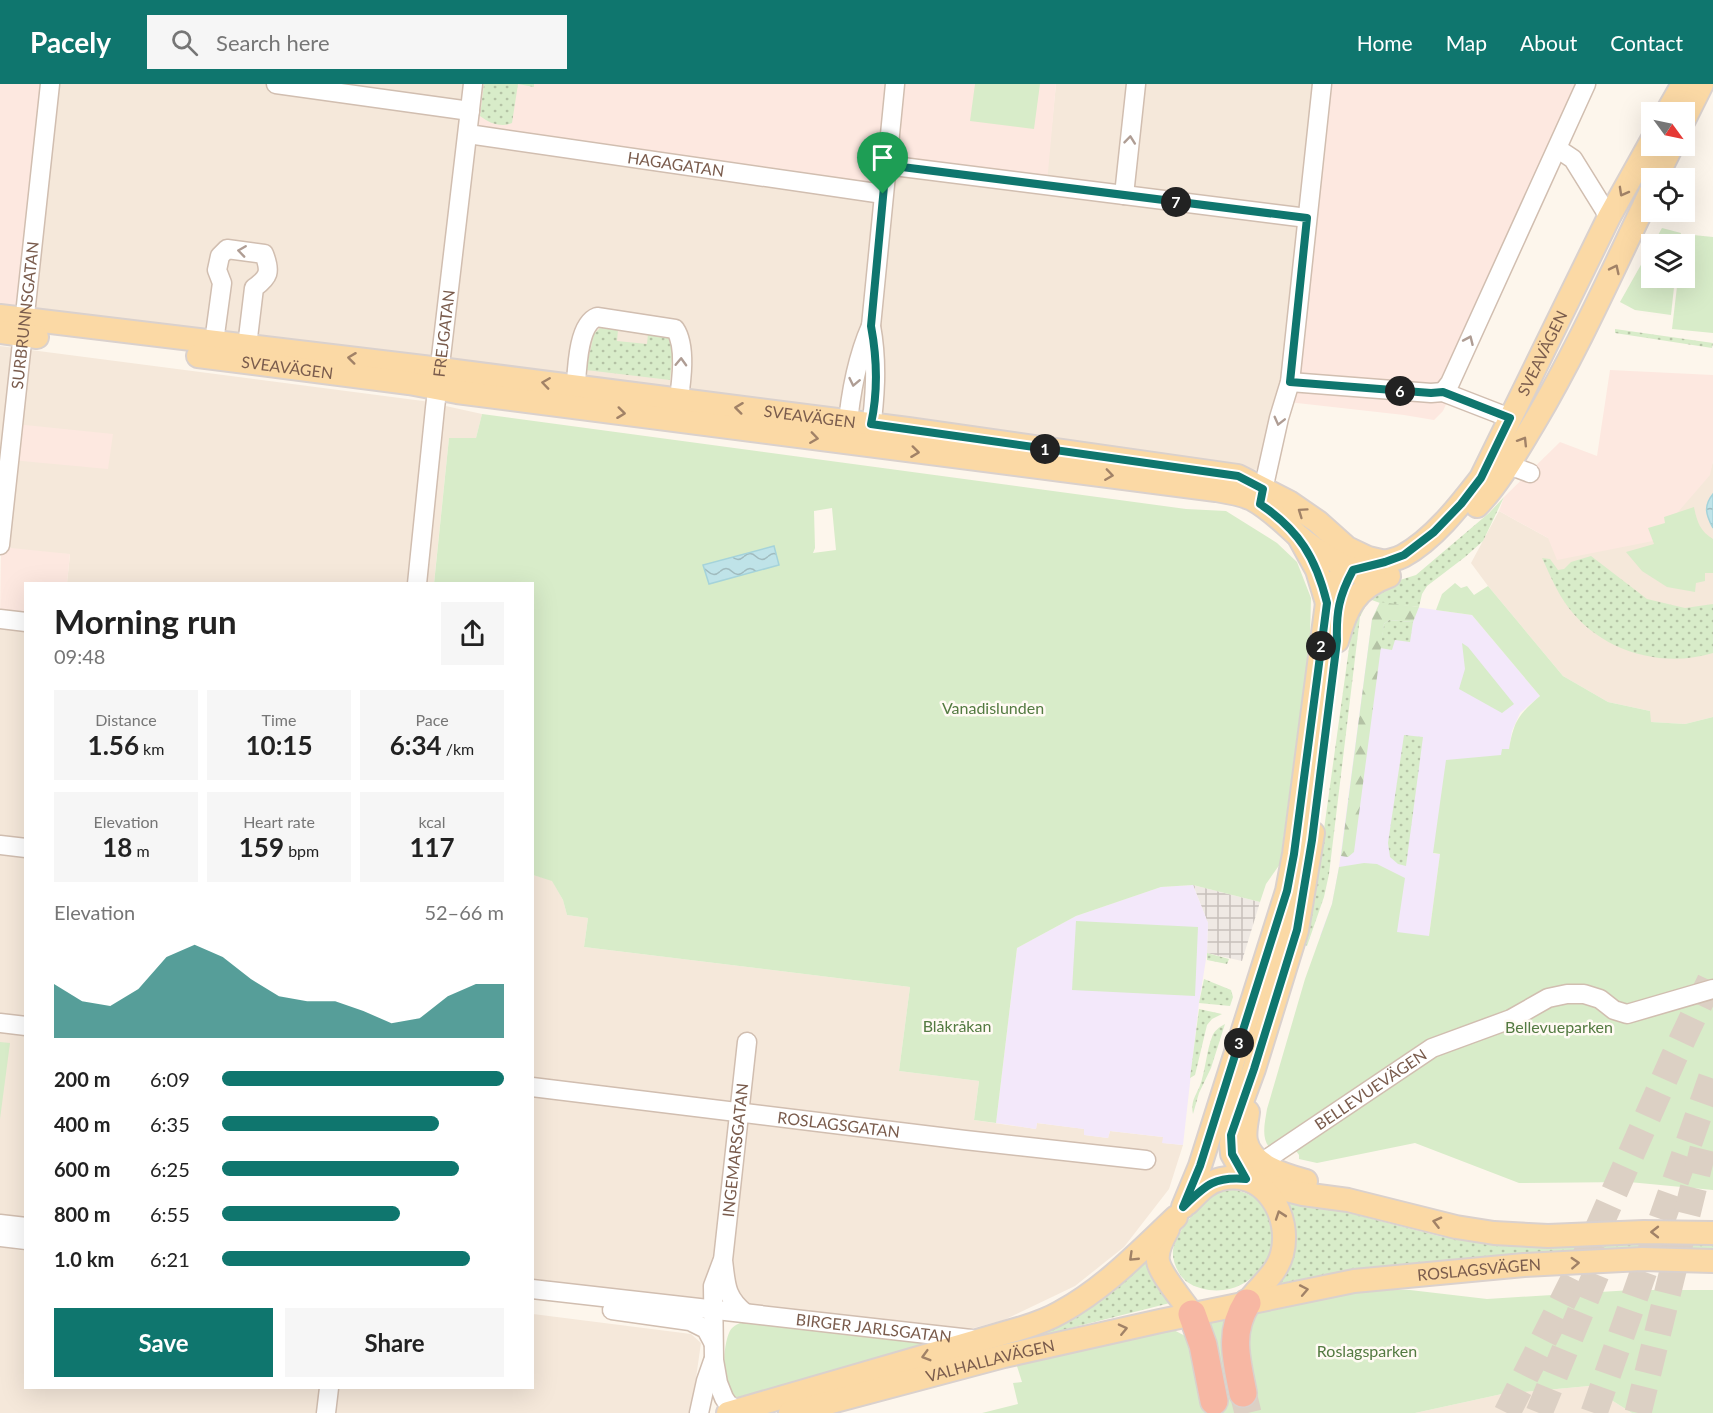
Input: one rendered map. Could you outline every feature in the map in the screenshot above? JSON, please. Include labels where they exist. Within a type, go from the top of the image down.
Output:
[{"type":"highway","points":[[1241,1382],[1235,1332],[1238,1319],[1247,1303]]},
{"type":"highway","points":[[1196,1325],[1212,1391]]},
{"type":"main road","points":[[1673,102],[1683,84]]},
{"type":"main road","points":[[1693,102],[1702,84]]},
{"type":"main road","name":"SVEAVÄGEN","points":[[1337,641],[1345,613],[1358,593],[1382,571],[1407,569],[1441,542],[1484,499],[1499,461],[1510,418],[1609,218],[1643,156]]},
{"type":"main road","name":"SVEAVÄGEN","points":[[1499,461],[1556,386],[1641,213]]},
{"type":"main road","name":"SVEAVÄGEN","points":[[0,316],[24,327],[258,363],[409,383],[439,379]]},
{"type":"main road","name":"SVEAVÄGEN","points":[[0,332],[24,327],[247,346],[439,379],[859,433],[1042,466],[1241,495],[1262,496],[1289,502],[1318,522],[1350,559]]},
{"type":"main road","name":"SVEAVÄGEN","points":[[1262,496],[1294,531],[1336,561],[1350,559]]},
{"type":"main road","points":[[1294,531],[1317,570],[1327,603]]},
{"type":"main road","points":[[1350,559],[1382,571]]},
{"type":"main road","points":[[1350,559],[1347,581],[1336,616],[1337,641],[1305,892],[1288,964],[1231,1135],[1232,1154],[1254,1175],[1277,1207],[1282,1220],[1284,1240],[1282,1255],[1276,1268],[1247,1303],[1196,1325],[1166,1277],[1158,1261],[1158,1252],[1200,1166],[1287,891],[1294,854],[1327,603],[1350,559]]},
{"type":"main road","name":"ROSLAGSVÄGEN","points":[[1254,1175],[1285,1174],[1317,1185],[1348,1200],[1456,1227],[1494,1233],[1548,1236],[1644,1232],[1713,1233]]},
{"type":"main road","points":[[1179,1212],[1208,1184],[1220,1179],[1254,1175]]},
{"type":"main road","name":"BIRGER JARLSGATAN","points":[[982,1340],[1060,1313],[1123,1268],[1179,1212]]},
{"type":"main road","name":"ROSLAGSVÄGEN","points":[[1247,1303],[1363,1280],[1524,1265],[1642,1259],[1713,1261]]},
{"type":"main road","name":"VALHALLAVÄGEN","points":[[790,1413],[830,1408],[1004,1356],[1196,1325]]},
{"type":"main road","name":"VALHALLAVÄGEN","points":[[736,1412],[982,1340]]},
{"type":"street","name":"SURBRUNNSGATAN","points":[[0,545],[50,84]]},
{"type":"street","points":[[276,84],[470,111]]},
{"type":"street","name":"FREJGATAN","points":[[417,582],[473,84]]},
{"type":"street","points":[[859,433],[875,403],[876,351],[871,326],[895,84]]},
{"type":"street","points":[[1124,195],[1136,84]]},
{"type":"street","points":[[1262,496],[1279,418],[1290,382],[1322,84]]},
{"type":"street","points":[[1443,392],[1450,383],[1586,84]]},
{"type":"street","name":"HAGAGATAN","points":[[468,134],[883,194]]},
{"type":"street","points":[[1558,149],[1573,159],[1609,218]]},
{"type":"street","points":[[886,165],[1307,218]]},
{"type":"street","name":"SVEAVÄGEN","points":[[214,342],[222,283],[217,270],[220,256],[227,249],[264,254],[269,266],[266,279],[254,288],[247,346]]},
{"type":"street","points":[[574,397],[580,347],[585,328],[590,320],[597,317],[675,329],[680,337],[681,351],[677,411]]},
{"type":"street","points":[[859,433],[851,399],[861,349],[871,326]]},
{"type":"street","points":[[1290,382],[1443,392],[1510,418]]},
{"type":"street","points":[[1499,461],[1530,473]]},
{"type":"street","points":[[0,619],[24,622]]},
{"type":"street","points":[[0,845],[24,848]]},
{"type":"street","name":"BELLEVUEVÄGEN","points":[[1254,1175],[1432,1048],[1511,1019],[1548,998],[1567,994],[1584,994],[1600,999],[1614,1010],[1627,1014],[1713,989]]},
{"type":"street","points":[[0,1023],[24,1026]]},
{"type":"street","name":"INGEMARSGATAN","points":[[699,1413],[713,1351],[736,1320],[748,1314],[734,1304],[729,1297],[723,1260],[747,1042]]},
{"type":"street","name":"ROSLAGSGATAN","points":[[534,1088],[1146,1160]]},
{"type":"street","points":[[0,1224],[24,1227]]},
{"type":"street","points":[[0,1237],[24,1240]]},
{"type":"street","name":"INGEMARSGATAN","points":[[723,1260],[713,1286],[713,1351],[721,1393],[736,1412]]},
{"type":"street","name":"BIRGER JARLSGATAN","points":[[534,1289],[982,1340]]},
{"type":"street","points":[[534,1301],[690,1321],[706,1329],[713,1351]]},
{"type":"street","points":[[326,1413],[328,1389]]},
{"type":"shaded area","points":[[0,84],[49,84],[23,324],[0,319]]},
{"type":"shaded area","points":[[49,84],[469,84],[886,164],[1046,183],[1056,84],[1322,84],[1280,462],[1270,470],[1222,469],[23,324]]},
{"type":"shaded area","points":[[469,84],[1056,84],[1047,183],[886,164],[882,192],[462,139]]},
{"type":"shaded area","points":[[1322,84],[1594,84],[1443,411],[1434,420],[1288,402]]},
{"type":"shaded area","points":[[0,346],[423,401],[482,414],[476,438],[449,438],[434,582],[67,582],[70,554],[0,552]]},
{"type":"shaded area","points":[[1610,370],[1713,375],[1713,461],[1710,475],[1653,541],[1557,560],[1548,538],[1499,511],[1504,497],[1560,442],[1597,456]]},
{"type":"shaded area","points":[[15,424],[113,434],[108,469],[11,460]]},
{"type":"shaded area","points":[[1713,461],[1713,717],[1685,724],[1650,722],[1650,711],[1608,702],[1563,676],[1471,563],[1499,511],[1548,538],[1709,475]]},
{"type":"shaded area","points":[[1,547],[70,554],[67,582],[24,582],[24,622],[0,620]]},
{"type":"shaded area","points":[[1380,602],[1472,615],[1540,696],[1520,713],[1512,731],[1509,749],[1501,755],[1434,854],[1440,854],[1429,936],[1320,936],[1332,904],[1339,867],[1372,619]]},
{"type":"shaded area","points":[[0,620],[24,622],[24,1218],[0,1215]]},
{"type":"shaded area","points":[[534,875],[552,880],[563,900],[567,915],[588,918],[584,947],[910,987],[899,1071],[979,1081],[974,1120],[1036,1129],[1037,1123],[1085,1129],[1085,1135],[1108,1138],[1110,1131],[1163,1137],[1163,1143],[1183,1145],[1169,1189],[1124,1247],[1075,1286],[1004,1320],[966,1330],[534,1279]]},
{"type":"shaded area","points":[[1193,885],[1260,902],[1242,961],[1207,953],[1208,923]]},
{"type":"shaded area","points":[[1193,885],[1208,923],[1207,953],[1183,1145],[1162,1143],[1163,1137],[1110,1131],[1108,1138],[1084,1135],[1084,1129],[1037,1123],[1036,1129],[996,1123],[1017,948],[1076,916],[1161,887]]},
{"type":"shaded area","points":[[0,1247],[24,1251],[24,1389],[534,1389],[534,1314],[691,1334],[701,1343],[691,1413],[0,1413]]},
{"type":"shaded area","points":[[1589,1386],[1632,1413],[1415,1413],[1502,1394]]},
{"type":"green space","points":[[484,84],[518,84],[512,123],[495,124],[480,116]]},
{"type":"green space","points":[[518,84],[534,84],[534,87]]},
{"type":"green space","points":[[975,84],[1040,84],[1034,129],[970,121]]},
{"type":"green space","points":[[1662,228],[1681,233],[1681,234],[1659,234]]},
{"type":"green space","points":[[1695,235],[1713,237],[1713,333],[1672,329],[1677,288],[1695,288]]},
{"type":"green space","points":[[1641,265],[1641,288],[1674,288],[1671,315],[1635,310],[1620,302]]},
{"type":"green space","points":[[600,328],[618,330],[617,341],[647,344],[648,334],[669,336],[673,350],[670,380],[586,370],[594,334]]},
{"type":"green space","points":[[1615,329],[1713,343],[1712,348],[1615,333]]},
{"type":"green space","name":"Vanadislunden","points":[[482,414],[1186,509],[1226,511],[1277,543],[1297,562],[1311,598],[1310,638],[1280,864],[1266,884],[1260,902],[1193,885],[1161,887],[1076,916],[1017,948],[996,1123],[974,1120],[979,1081],[899,1071],[910,987],[584,947],[588,918],[567,915],[563,900],[552,881],[534,875],[534,582],[434,582],[449,438],[476,438]],"holes":[[[832,508],[836,550],[813,553],[815,548],[814,511]]]},
{"type":"green space","points":[[1504,497],[1483,541],[1427,586],[1422,594],[1419,607],[1380,603],[1369,599],[1360,617],[1329,874],[1324,897],[1307,946],[1305,945],[1313,909],[1354,612],[1367,594],[1387,584],[1416,575],[1489,513]]},
{"type":"green space","points":[[1694,507],[1700,526],[1713,539],[1713,573],[1705,573],[1705,581],[1696,583],[1695,592],[1667,587],[1642,571],[1626,552],[1654,544],[1648,528],[1665,523],[1664,517]]},
{"type":"green space","points":[[1591,556],[1647,599],[1685,608],[1713,604],[1713,653],[1673,659],[1653,657],[1615,645],[1597,635],[1568,607],[1542,558],[1550,559],[1558,570],[1564,569],[1571,562]]},
{"type":"green space","name":"Bellevueparken","points":[[1455,583],[1461,588],[1467,586],[1474,595],[1488,586],[1563,676],[1608,702],[1650,711],[1651,722],[1685,724],[1713,717],[1713,1190],[1629,1182],[1519,1183],[1415,1143],[1317,1163],[1299,1159],[1294,1148],[1269,1147],[1265,1139],[1267,1109],[1305,979],[1332,904],[1339,867],[1364,863],[1377,864],[1405,878],[1397,932],[1429,936],[1440,854],[1433,853],[1446,760],[1501,755],[1502,749],[1509,749],[1518,719],[1540,696],[1472,615],[1436,610],[1442,594]]},
{"type":"green space","points":[[1380,602],[1419,607],[1413,622],[1389,620],[1384,624],[1354,852],[1348,857],[1341,856],[1372,619]]},
{"type":"green space","points":[[1389,620],[1413,622],[1410,642],[1395,640],[1392,650],[1380,648],[1384,624]]},
{"type":"green space","points":[[1462,643],[1468,647],[1514,704],[1502,713],[1459,689],[1465,669]]},
{"type":"green space","points":[[1404,735],[1423,737],[1406,866],[1398,864],[1390,857],[1388,843]]},
{"type":"green space","points":[[1076,921],[1198,927],[1195,996],[1072,990]]},
{"type":"green space","points":[[1207,953],[1229,959],[1227,964],[1207,960]]},
{"type":"green space","points":[[1204,979],[1231,990],[1233,997],[1230,1006],[1199,1003]]},
{"type":"green space","points":[[1199,1009],[1222,1014],[1212,1019],[1207,1025],[1195,1075],[1190,1078]]},
{"type":"green space","points":[[1225,1024],[1193,1114],[1192,1108],[1201,1084],[1212,1037],[1217,1029]]},
{"type":"green space","points":[[0,1042],[10,1043],[0,1119]]},
{"type":"green space","points":[[1235,1190],[1256,1199],[1268,1213],[1273,1230],[1271,1248],[1263,1266],[1249,1280],[1231,1289],[1209,1290],[1194,1286],[1184,1279],[1176,1267],[1173,1253],[1175,1243],[1184,1226],[1204,1202],[1217,1193]]},
{"type":"green space","points":[[1294,1199],[1443,1237],[1476,1241],[1713,1244],[1713,1250],[1622,1248],[1527,1254],[1273,1289],[1286,1204],[1287,1200]]},
{"type":"green space","points":[[1146,1260],[1152,1275],[1174,1302],[1011,1343]]},
{"type":"green space","name":"Roslagsparken","points":[[1364,1288],[1410,1290],[1487,1299],[1632,1290],[1713,1290],[1713,1413],[1632,1413],[1589,1386],[1502,1394],[1415,1413],[982,1413],[1018,1404],[1013,1383],[1022,1382],[1016,1363],[1172,1329],[1187,1337],[1203,1325],[1217,1319],[1253,1318],[1263,1310]]},
{"type":"green space","points":[[743,1322],[926,1344],[737,1401],[728,1388],[724,1359],[730,1331],[734,1326]]},
{"type":"water","points":[[1713,494],[1713,528],[1707,511]]},
{"type":"water","points":[[774,546],[779,565],[709,584],[703,565]]},
{"type":"tunnel","points":[[1507,1413],[1590,1247],[1713,975]]},
{"type":"tunnel","points":[[1594,1413],[1713,1074]]},
{"type":"tunnel","points":[[1638,1413],[1703,1149]]},
{"type":"tunnel","points":[[1539,1413],[1596,1274]]},
{"type":"tunnel","points":[[1243,1393],[1248,1413]]},
{"type":"route","points":[[886,165],[1307,218],[1290,382],[1443,392],[1510,418],[1481,478],[1461,504],[1434,532],[1404,555],[1353,570],[1347,581],[1336,616],[1337,641],[1305,892],[1288,964],[1231,1135],[1232,1154],[1246,1179],[1220,1179],[1208,1184],[1183,1207],[1200,1166],[1287,891],[1294,854],[1327,603],[1322,584],[1298,535],[1260,504],[1263,489],[1238,476],[871,424],[875,403],[876,351],[871,326],[883,194],[886,165]]},
{"type":"park label","name":"Blåkråkan","points":[[957,1026]]}]
